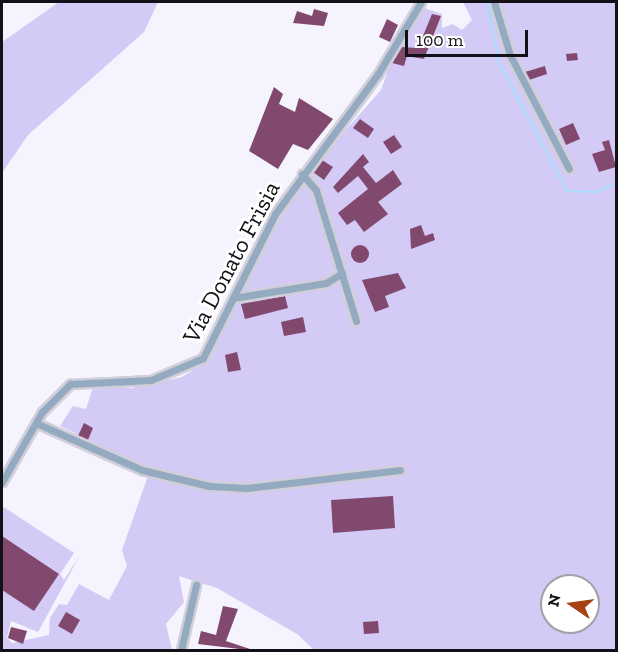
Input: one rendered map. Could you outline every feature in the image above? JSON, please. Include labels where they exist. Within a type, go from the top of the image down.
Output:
[{"type":"street","name":"Via Donato Frisia","points":[[2,482],[36,423],[70,384],[151,380],[203,358],[233,298],[302,174],[378,74],[421,2]]},
{"type":"street","points":[[494,2],[510,55],[569,169]]},
{"type":"street","points":[[302,174],[316,190],[357,321]]},
{"type":"street","points":[[233,298],[326,283],[342,273]]},
{"type":"street","points":[[36,423],[142,470],[208,486],[256,488],[400,470]]},
{"type":"street","points":[[181,651],[196,585]]},
{"type":"shaded area","points":[[59,2],[158,2],[144,32],[28,135],[2,173],[2,42]]},
{"type":"shaded area","points":[[463,2],[616,2],[616,650],[313,649],[297,634],[217,588],[179,576],[184,602],[166,624],[172,650],[2,650],[2,506],[74,553],[60,574],[64,580],[80,555],[38,632],[11,621],[7,638],[12,643],[49,635],[50,618],[59,604],[67,605],[79,584],[109,600],[127,566],[122,550],[150,470],[60,426],[73,406],[86,409],[93,387],[131,388],[182,377],[210,359],[291,192],[381,90],[397,44],[421,7],[442,14],[442,28],[453,24],[462,30],[472,20]]},
{"type":"building","points":[[314,9],[328,13],[324,26],[293,23],[297,11],[312,16]]},
{"type":"building","points":[[432,14],[441,16],[424,59],[407,56],[404,66],[392,63],[401,47],[418,48]]},
{"type":"building","points":[[387,19],[398,25],[390,42],[379,37]]},
{"type":"building","points":[[577,53],[578,60],[567,61],[566,54]]},
{"type":"building","points":[[545,66],[547,74],[529,80],[525,72]]},
{"type":"building","points":[[274,87],[283,94],[279,104],[295,112],[299,98],[333,119],[308,150],[293,144],[278,169],[249,151]]},
{"type":"building","points":[[360,119],[374,129],[368,138],[353,128]]},
{"type":"building","points":[[573,123],[580,139],[566,145],[559,129]]},
{"type":"building","points":[[394,135],[402,147],[391,154],[383,142]]},
{"type":"building","points":[[609,140],[616,167],[599,172],[592,154],[605,150],[602,142]]},
{"type":"building","points":[[363,154],[369,162],[363,167],[376,183],[393,170],[402,184],[378,202],[388,214],[364,232],[355,220],[347,225],[338,213],[368,189],[358,176],[338,193],[333,187]]},
{"type":"building","points":[[322,160],[333,167],[324,180],[313,172]]},
{"type":"building","points":[[421,225],[425,236],[433,233],[435,240],[411,249],[410,229]]},
{"type":"building","points":[[360,245],[366,248],[369,254],[366,260],[360,263],[354,260],[351,254],[354,248]]},
{"type":"building","points":[[398,273],[406,288],[385,296],[389,307],[375,312],[362,280]]},
{"type":"building","points":[[285,296],[288,308],[245,319],[241,304]]},
{"type":"building","points":[[303,317],[306,332],[284,336],[281,322]]},
{"type":"building","points":[[237,352],[241,370],[228,372],[225,355]]},
{"type":"building","points":[[84,423],[93,428],[88,440],[78,436]]},
{"type":"building","points":[[393,496],[395,528],[333,533],[331,500]]},
{"type":"building","points":[[2,536],[59,574],[34,611],[2,590]]},
{"type":"building","points":[[223,606],[238,609],[226,641],[256,651],[198,644],[201,631],[216,635]]},
{"type":"building","points":[[66,612],[80,620],[72,634],[58,626]]},
{"type":"building","points":[[378,621],[379,633],[364,634],[363,622]]},
{"type":"building","points":[[11,627],[27,631],[23,644],[8,638]]},
{"type":"waterway","points":[[487,2],[499,63],[567,191],[596,192],[616,183]]}]
